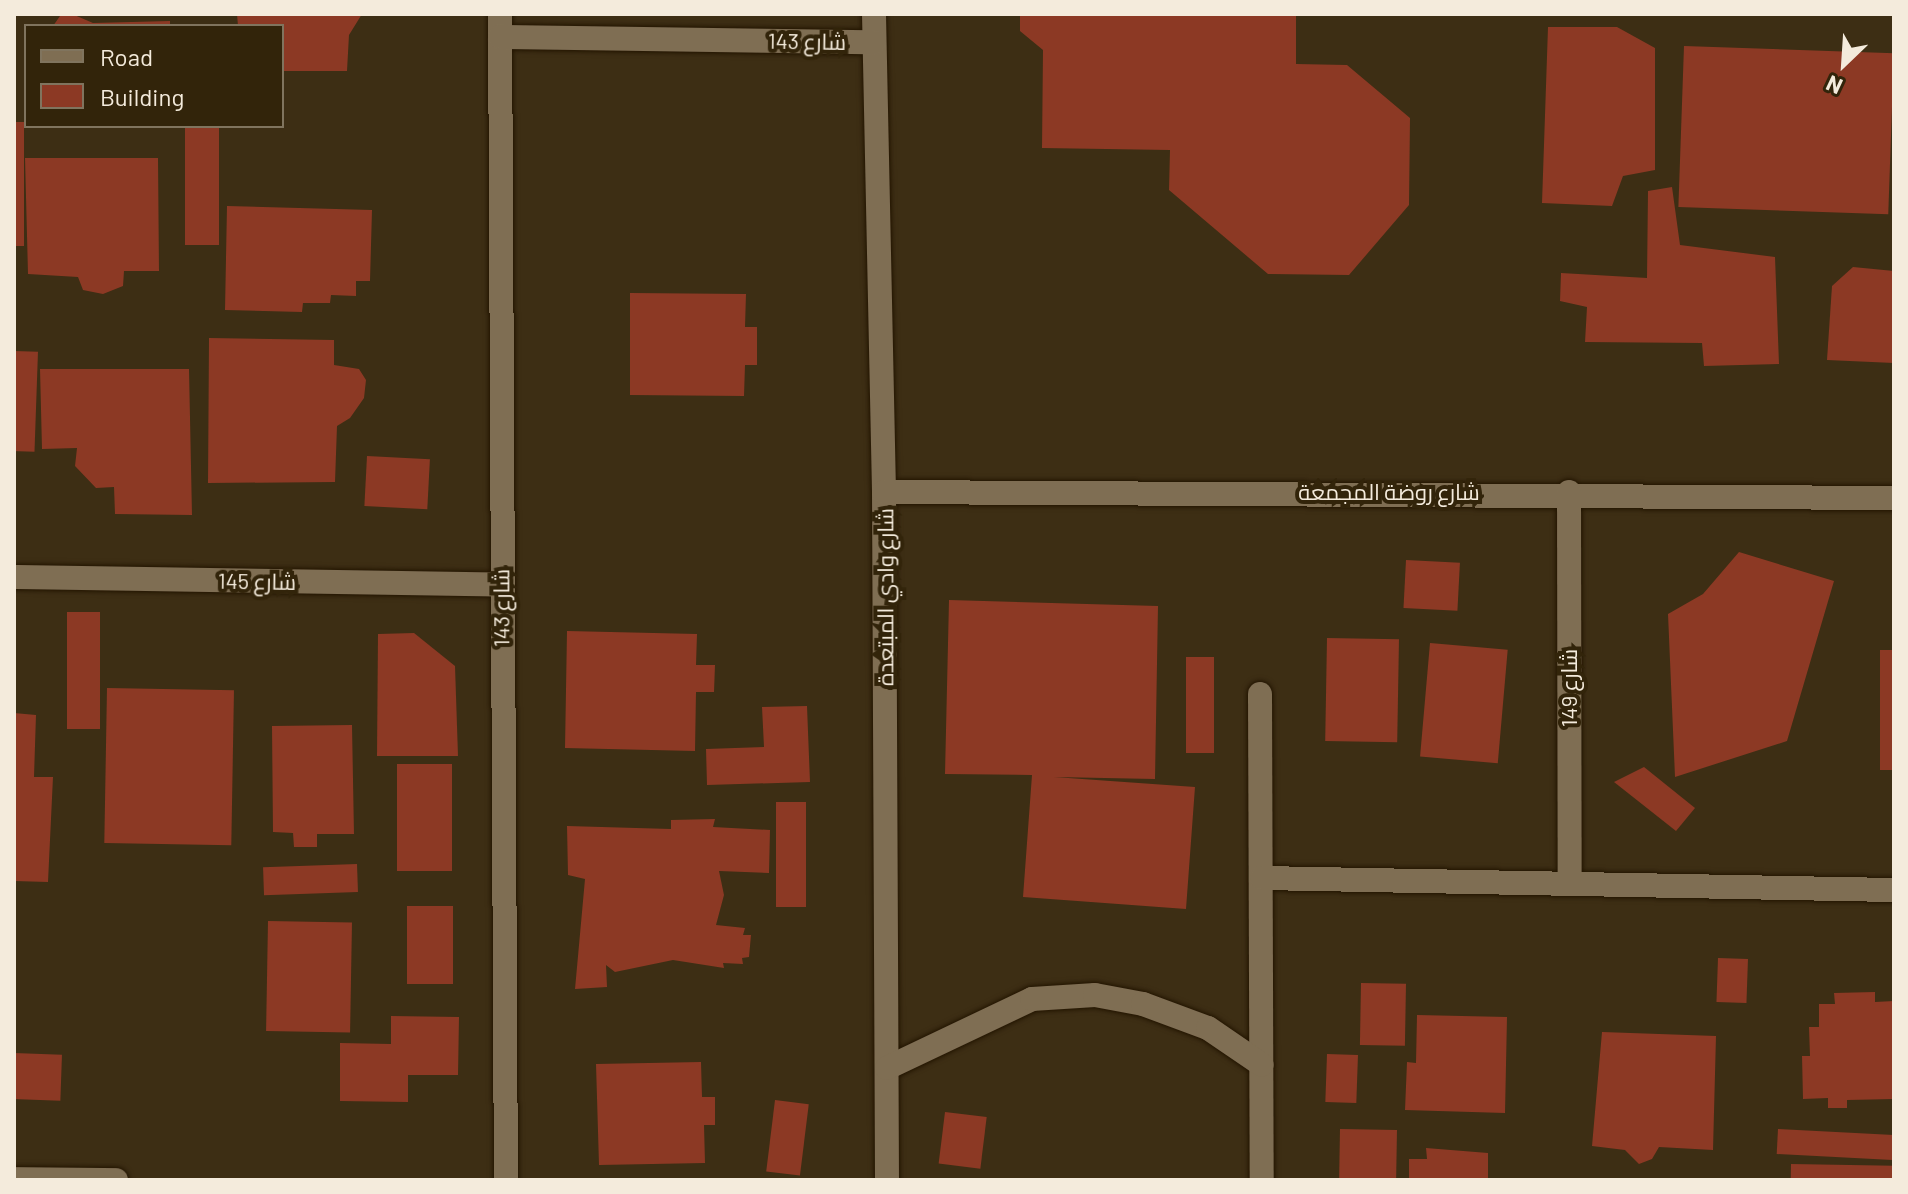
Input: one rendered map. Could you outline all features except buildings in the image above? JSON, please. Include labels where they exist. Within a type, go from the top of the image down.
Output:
[{"type":"street","name":"شارع وادي المبتعدة","points":[[874,14],[884,492],[887,1180]]},
{"type":"street","name":"شارع 143","points":[[506,1180],[500,26],[874,42]]},
{"type":"street","name":"شارع روضة المجمعة","points":[[884,492],[1569,492],[1894,498]]},
{"type":"street","name":"شارع 149","points":[[1569,492],[1570,884]]},
{"type":"street","name":"شارع 145","points":[[14,577],[501,585]]},
{"type":"street","points":[[1260,694],[1262,1180]]},
{"type":"street","points":[[1262,878],[1894,890]]},
{"type":"street","points":[[887,1068],[1032,999],[1095,995],[1143,1004],[1208,1028],[1262,1065]]},
{"type":"street","points":[[14,1179],[116,1180]]}]
